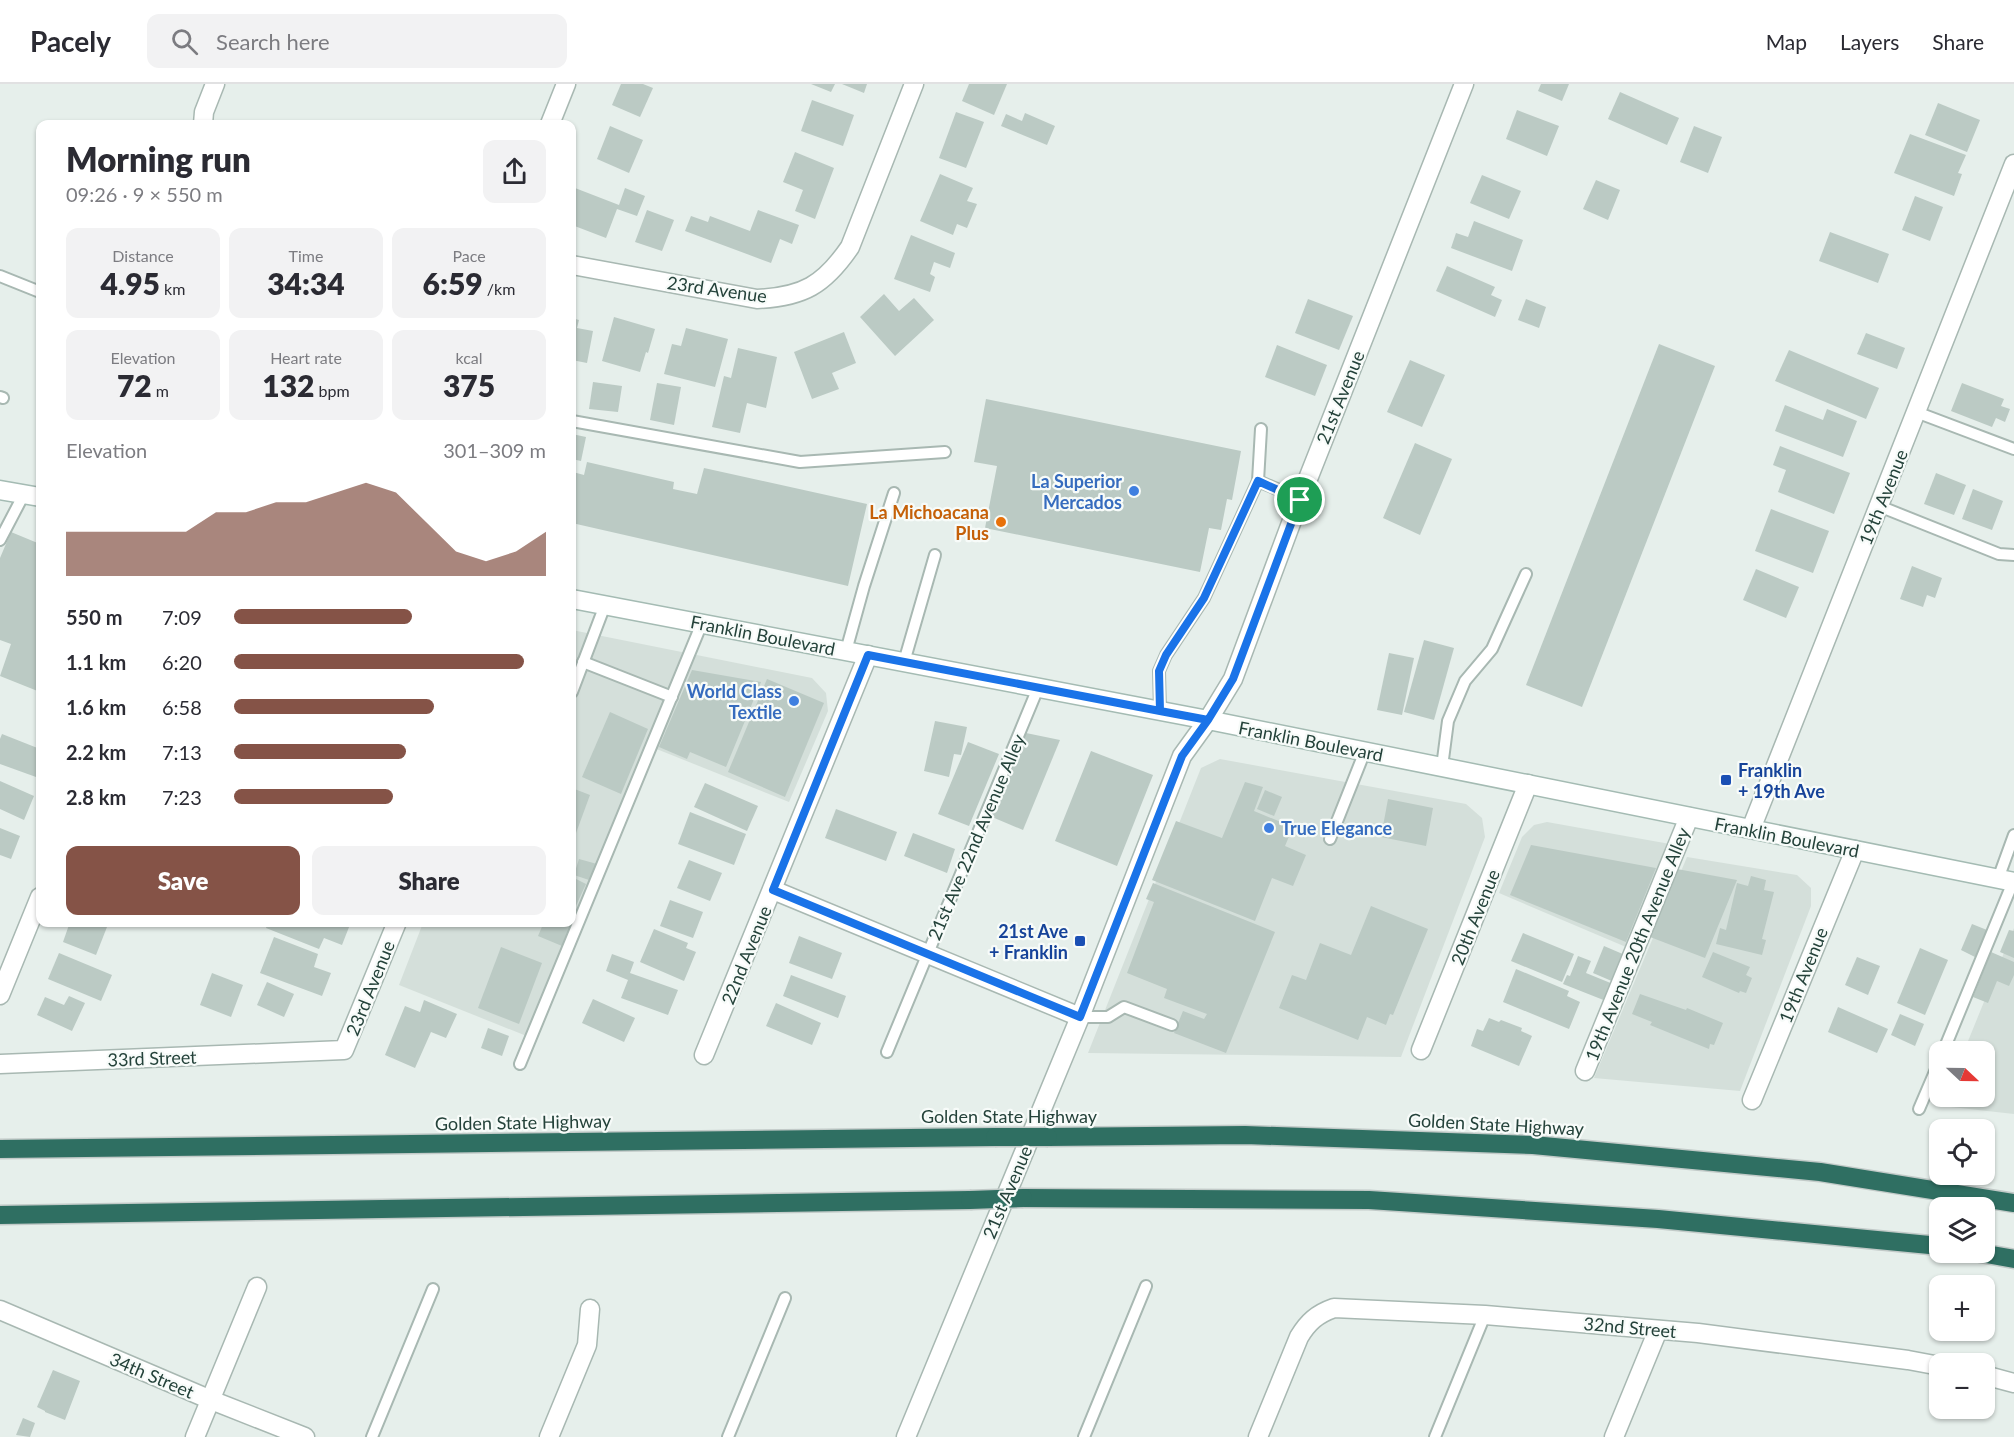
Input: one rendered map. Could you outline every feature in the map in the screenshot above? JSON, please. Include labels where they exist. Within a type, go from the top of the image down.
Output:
[{"type":"highway","name":"Golden State Highway","points":[[0,1149],[1245,1135],[1533,1145],[1820,1172],[2014,1203]]},
{"type":"highway","points":[[0,1215],[1023,1198],[1369,1200],[1658,1219],[1929,1245]]},
{"type":"highway","points":[[1995,1256],[2014,1259]]},
{"type":"street","points":[[203,120],[204,112],[215,84]]},
{"type":"street","points":[[552,120],[566,84]]},
{"type":"street","name":"23rd Avenue","points":[[576,267],[757,298],[782,297],[806,290],[824,278],[850,247],[914,84]]},
{"type":"street","name":"21st Avenue","points":[[906,1437],[1080,1017],[1182,756],[1233,679],[1300,500],[1464,84]]},
{"type":"street","name":"19th Avenue","points":[[1751,829],[2014,164]]},
{"type":"street","points":[[0,490],[32,496]]},
{"type":"street","name":"Franklin Boulevard","points":[[576,600],[1208,720],[2008,881]]},
{"type":"street","name":"22nd Avenue","points":[[705,1055],[868,655]]},
{"type":"street","name":"20th Avenue","points":[[1421,1050],[1528,784]]},
{"type":"street","name":"19th Avenue 20th Avenue Alley","points":[[1585,1071],[1689,817]]},
{"type":"street","name":"19th Avenue","points":[[1752,1100],[1855,850]]},
{"type":"street","points":[[773,890],[1080,1017]]},
{"type":"street","points":[[0,996],[36,907]]},
{"type":"street","name":"23rd Avenue","points":[[305,1052],[344,1050],[395,927]]},
{"type":"street","name":"33rd Street","points":[[0,1064],[305,1052]]},
{"type":"street","points":[[195,1437],[257,1287]]},
{"type":"street","name":"32nd Street","points":[[1258,1437],[1299,1337],[1308,1323],[1320,1313],[1334,1308],[1485,1315],[1698,1333],[1929,1364]]},
{"type":"street","points":[[549,1437],[587,1345],[590,1309]]},
{"type":"street","name":"34th Street","points":[[0,1310],[211,1400],[305,1437]]},
{"type":"street","points":[[1614,1437],[1658,1330]]},
{"type":"street","points":[[1995,1378],[2014,1383]]},
{"type":"lane","points":[[0,276],[36,290]]},
{"type":"lane","points":[[1916,412],[2014,449]]},
{"type":"lane","points":[[576,422],[800,462],[945,452]]},
{"type":"lane","points":[[1160,711],[1159,671],[1166,655],[1204,598],[1258,481],[1261,429]]},
{"type":"lane","points":[[1258,481],[1300,500]]},
{"type":"lane","points":[[846,651],[894,494]]},
{"type":"lane","points":[[0,540],[32,496]]},
{"type":"lane","points":[[1879,506],[1999,554],[2014,555]]},
{"type":"lane","points":[[904,662],[935,555]]},
{"type":"lane","points":[[1442,767],[1448,721],[1465,681],[1491,649],[1526,574]]},
{"type":"lane","points":[[576,681],[605,605]]},
{"type":"lane","points":[[520,1064],[702,623]]},
{"type":"lane","points":[[583,662],[672,697]]},
{"type":"lane","name":"21st Ave 22nd Avenue Alley","points":[[887,1052],[1038,688]]},
{"type":"lane","points":[[1330,839],[1365,752]]},
{"type":"lane","points":[[1947,1041],[2008,881],[2014,835]]},
{"type":"lane","points":[[1080,1017],[1108,1017],[1124,1007],[1172,1025]]},
{"type":"lane","points":[[1919,1109],[1929,1086]]},
{"type":"lane","points":[[1084,1437],[1146,1286]]},
{"type":"lane","points":[[372,1437],[433,1289]]},
{"type":"lane","points":[[728,1437],[785,1298]]},
{"type":"lane","points":[[1435,1437],[1485,1315]]},
{"type":"shaded area","points":[[576,631],[812,678],[826,693],[828,711],[789,802],[654,748],[534,1039],[399,985],[421,927],[576,927]]},
{"type":"shaded area","points":[[1220,759],[1466,804],[1482,818],[1485,837],[1401,1057],[1088,1053],[1201,768]]},
{"type":"shaded area","points":[[1547,822],[1670,844],[1626,947],[1499,893],[1522,837],[1534,825]]},
{"type":"shaded area","points":[[1687,857],[1797,875],[1811,888],[1811,906],[1740,1091],[1594,1078]]},
{"type":"shaded area","points":[[2014,928],[2014,1114],[1951,1107],[1995,1107],[1995,1041],[1968,1041]]},
{"type":"building","points":[[621,84],[643,84],[653,88],[640,117],[612,105]]},
{"type":"building","points":[[811,84],[835,84],[831,92]]},
{"type":"building","points":[[842,84],[867,84],[864,93]]},
{"type":"building","points":[[969,84],[1007,84],[994,115],[962,101]]},
{"type":"building","points":[[1541,84],[1569,84],[1562,101],[1538,91]]},
{"type":"building","points":[[1620,92],[1679,118],[1667,145],[1608,119]]},
{"type":"building","points":[[812,100],[854,115],[843,146],[801,131]]},
{"type":"building","points":[[1938,103],[1980,120],[1967,152],[1925,135]]},
{"type":"building","points":[[1517,110],[1559,126],[1547,156],[1506,139]]},
{"type":"building","points":[[956,112],[984,122],[966,168],[939,158]]},
{"type":"building","points":[[1025,113],[1055,126],[1047,145],[1001,126],[1006,114],[1022,121]]},
{"type":"building","points":[[610,126],[643,140],[629,173],[597,159]]},
{"type":"building","points":[[1694,126],[1722,137],[1708,173],[1680,162]]},
{"type":"building","points":[[1910,134],[1966,155],[1958,173],[1962,174],[1954,196],[1894,173]]},
{"type":"building","points":[[795,152],[834,168],[815,219],[795,211],[803,190],[783,182]]},
{"type":"building","points":[[940,174],[973,188],[967,201],[977,204],[967,228],[957,224],[953,235],[920,221]]},
{"type":"building","points":[[1482,175],[1521,191],[1509,219],[1470,203]]},
{"type":"building","points":[[1596,180],[1620,190],[1608,220],[1583,209]]},
{"type":"building","points":[[576,188],[619,205],[625,188],[645,196],[637,216],[617,209],[606,238],[576,227]]},
{"type":"building","points":[[1915,196],[1943,207],[1930,241],[1902,230]]},
{"type":"building","points":[[647,210],[674,220],[662,251],[635,242]]},
{"type":"building","points":[[758,210],[799,225],[792,244],[780,239],[771,263],[685,231],[691,216],[708,222],[710,216],[750,231]]},
{"type":"building","points":[[1474,221],[1523,240],[1512,271],[1451,248],[1456,233],[1468,237]]},
{"type":"building","points":[[1830,232],[1889,254],[1878,283],[1819,261]]},
{"type":"building","points":[[911,235],[955,253],[950,268],[934,262],[930,274],[935,277],[930,292],[894,279]]},
{"type":"building","points":[[1447,266],[1495,287],[1491,295],[1502,300],[1495,317],[1436,291]]},
{"type":"building","points":[[884,294],[899,311],[914,298],[934,320],[895,356],[860,317]]},
{"type":"building","points":[[1308,299],[1353,316],[1339,350],[1295,333]]},
{"type":"building","points":[[1526,299],[1546,307],[1539,328],[1518,320]]},
{"type":"building","points":[[614,317],[655,329],[640,372],[602,361]]},
{"type":"building","points":[[576,319],[579,320],[577,328],[593,331],[587,363],[576,361]]},
{"type":"building","points":[[686,328],[728,339],[715,387],[664,374],[672,344],[681,346]]},
{"type":"building","points":[[844,332],[856,363],[832,373],[839,389],[812,399],[794,352]]},
{"type":"building","points":[[1866,333],[1905,348],[1897,369],[1857,354]]},
{"type":"building","points":[[1659,344],[1715,366],[1582,707],[1526,685]]},
{"type":"building","points":[[1277,345],[1327,365],[1315,396],[1265,377]]},
{"type":"building","points":[[738,348],[777,357],[766,408],[747,403],[740,433],[712,427],[724,376],[731,378]]},
{"type":"building","points":[[1789,350],[1879,388],[1866,419],[1775,381]]},
{"type":"building","points":[[1410,360],[1445,375],[1422,427],[1387,412]]},
{"type":"building","points":[[593,382],[622,386],[618,412],[589,409]]},
{"type":"building","points":[[657,383],[681,387],[674,425],[650,420]]},
{"type":"building","points":[[1962,383],[2004,399],[2001,406],[2010,409],[2005,422],[1996,418],[1992,427],[1951,411]]},
{"type":"building","points":[[986,399],[1241,451],[1232,500],[1227,499],[1221,530],[1209,528],[1200,572],[985,528],[997,466],[974,462]]},
{"type":"building","points":[[1785,405],[1823,420],[1827,409],[1857,421],[1843,457],[1775,431]]},
{"type":"building","points":[[576,435],[586,437],[581,461],[576,460]]},
{"type":"building","points":[[1415,443],[1452,459],[1420,535],[1383,518]]},
{"type":"building","points":[[1780,446],[1850,473],[1834,514],[1778,492],[1786,470],[1773,465]]},
{"type":"building","points":[[587,462],[674,482],[673,489],[697,494],[704,468],[867,504],[848,586],[576,524],[576,473],[584,475]]},
{"type":"building","points":[[1936,473],[1966,485],[1954,515],[1924,504]]},
{"type":"building","points":[[1973,489],[2003,501],[1992,530],[1962,519]]},
{"type":"building","points":[[1771,509],[1829,531],[1813,573],[1755,551]]},
{"type":"building","points":[[11,532],[36,542],[36,690],[0,676],[11,644],[0,640],[0,558]]},
{"type":"building","points":[[1912,566],[1942,578],[1935,598],[1927,595],[1923,607],[1900,599]]},
{"type":"building","points":[[1756,569],[1799,587],[1786,618],[1743,600]]},
{"type":"building","points":[[1424,640],[1454,648],[1434,720],[1404,712]]},
{"type":"building","points":[[1389,653],[1414,658],[1402,715],[1377,710]]},
{"type":"building","points":[[692,670],[761,682],[726,767],[690,752],[687,759],[659,747]]},
{"type":"building","points":[[767,679],[824,703],[785,797],[728,772]]},
{"type":"building","points":[[610,712],[648,729],[621,794],[582,777]]},
{"type":"building","points":[[935,721],[967,727],[961,755],[954,754],[949,777],[924,771]]},
{"type":"building","points":[[1026,733],[1060,740],[1023,830],[992,817]]},
{"type":"building","points":[[2,734],[36,747],[36,777],[0,764]]},
{"type":"building","points":[[968,742],[999,754],[969,826],[938,814]]},
{"type":"building","points":[[1091,751],[1153,775],[1117,866],[1055,841]]},
{"type":"building","points":[[0,781],[34,796],[24,820],[0,809]]},
{"type":"building","points":[[1245,782],[1263,787],[1254,811],[1293,827],[1285,846],[1306,855],[1293,886],[1272,878],[1255,921],[1152,880],[1176,821],[1222,838]]},
{"type":"building","points":[[705,783],[758,806],[747,831],[694,807]]},
{"type":"building","points":[[576,790],[590,795],[576,833]]},
{"type":"building","points":[[1265,790],[1282,797],[1274,816],[1257,809]]},
{"type":"building","points":[[1388,799],[1433,808],[1426,846],[1381,837]]},
{"type":"building","points":[[836,809],[897,832],[886,861],[825,838]]},
{"type":"building","points":[[690,812],[746,834],[734,865],[678,844]]},
{"type":"building","points":[[0,828],[20,836],[11,859],[0,855]]},
{"type":"building","points":[[913,833],[955,849],[947,873],[904,856]]},
{"type":"building","points":[[1531,845],[1656,868],[1626,942],[1510,895]]},
{"type":"building","points":[[579,859],[597,864],[592,881],[576,876]]},
{"type":"building","points":[[689,860],[722,873],[710,901],[677,888]]},
{"type":"building","points":[[1677,869],[1737,880],[1705,958],[1650,937]]},
{"type":"building","points":[[1751,876],[1766,880],[1764,890],[1774,892],[1762,939],[1766,940],[1762,955],[1716,944],[1720,928],[1726,930],[1737,883],[1748,886]]},
{"type":"building","points":[[576,879],[586,884],[576,906]]},
{"type":"building","points":[[1153,883],[1275,932],[1226,1053],[1174,1033],[1183,1011],[1204,1019],[1207,1014],[1164,998],[1167,989],[1127,973],[1154,902],[1146,899]]},
{"type":"building","points":[[670,900],[703,912],[693,938],[660,926]]},
{"type":"building","points":[[1371,906],[1428,929],[1393,1015],[1390,1014],[1386,1025],[1367,1017],[1358,1040],[1279,1008],[1292,975],[1306,980],[1320,943],[1351,955]]},
{"type":"building","points":[[1972,924],[1987,930],[1975,957],[1961,950]]},
{"type":"building","points":[[68,927],[107,927],[96,955],[63,942]]},
{"type":"building","points":[[349,927],[342,945],[324,938],[319,949],[266,928]]},
{"type":"building","points":[[542,927],[570,927],[562,946],[538,936]]},
{"type":"building","points":[[654,929],[688,943],[686,948],[696,952],[684,981],[640,962]]},
{"type":"building","points":[[2009,930],[2014,931],[2014,958],[2000,952]]},
{"type":"building","points":[[1523,933],[1574,954],[1562,982],[1511,961]]},
{"type":"building","points":[[799,936],[842,953],[832,979],[789,963]]},
{"type":"building","points":[[274,937],[318,954],[314,967],[331,973],[322,996],[260,973]]},
{"type":"building","points":[[1604,946],[1625,955],[1614,982],[1593,973]]},
{"type":"building","points":[[501,947],[542,963],[519,1024],[478,1008]]},
{"type":"building","points":[[1920,948],[1948,960],[1925,1015],[1897,1003]]},
{"type":"building","points":[[1713,952],[1750,967],[1746,975],[1752,978],[1746,993],[1740,991],[1739,993],[1702,977]]},
{"type":"building","points":[[1991,952],[2014,962],[2014,975],[2009,986],[1997,981],[1988,1003],[1973,997]]},
{"type":"building","points":[[59,953],[112,975],[101,1001],[48,979]]},
{"type":"building","points":[[612,954],[634,962],[630,973],[678,990],[668,1015],[621,998],[628,980],[606,971]]},
{"type":"building","points":[[1578,956],[1591,961],[1586,973],[1613,984],[1606,1001],[1563,984],[1567,975],[1570,976]]},
{"type":"building","points":[[1857,957],[1880,966],[1868,995],[1845,985]]},
{"type":"building","points":[[1516,969],[1569,991],[1567,996],[1580,1002],[1569,1029],[1503,1002]]},
{"type":"building","points":[[212,973],[243,985],[231,1017],[200,1005]]},
{"type":"building","points":[[791,975],[846,996],[838,1018],[783,996]]},
{"type":"building","points":[[267,982],[294,994],[284,1017],[257,1005]]},
{"type":"building","points":[[1640,994],[1686,1010],[1687,1008],[1723,1023],[1714,1045],[1710,1044],[1709,1049],[1650,1025],[1652,1022],[1632,1014]]},
{"type":"building","points":[[69,996],[85,1003],[72,1031],[37,1015],[45,997],[64,1005]]},
{"type":"building","points":[[593,999],[635,1018],[624,1042],[582,1023]]},
{"type":"building","points":[[424,1000],[457,1014],[446,1038],[431,1032],[415,1068],[385,1055],[405,1006],[420,1012]]},
{"type":"building","points":[[776,1003],[821,1023],[812,1045],[766,1026]]},
{"type":"building","points":[[1838,1007],[1888,1029],[1877,1053],[1828,1032]]},
{"type":"building","points":[[1900,1014],[1924,1024],[1915,1046],[1891,1035]]},
{"type":"building","points":[[1489,1018],[1522,1028],[1521,1031],[1532,1036],[1519,1066],[1471,1046],[1477,1029],[1483,1031]]},
{"type":"building","points":[[488,1028],[509,1036],[502,1056],[481,1048]]},
{"type":"building","points":[[53,1370],[80,1381],[65,1420],[37,1407]]},
{"type":"building","points":[[23,1418],[35,1423],[30,1437],[16,1435]]},
{"type":"place","name":"La Superior Mercados","points":[[1134,491]]},
{"type":"place","name":"La Michoacana Plus","points":[[1001,522]]},
{"type":"place","name":"World Class Textile","points":[[794,701]]},
{"type":"place","name":"Franklin + 19th Ave","points":[[1726,780]]},
{"type":"place","name":"True Elegance","points":[[1269,828]]},
{"type":"place","name":"21st Ave + Franklin","points":[[1080,941]]},
{"type":"route","points":[[1300,500],[1233,679],[1208,720],[1160,711],[868,655],[773,890],[1080,1017],[1182,756],[1208,720],[1160,711],[1159,671],[1166,655],[1204,598],[1258,481],[1300,500]]}]
